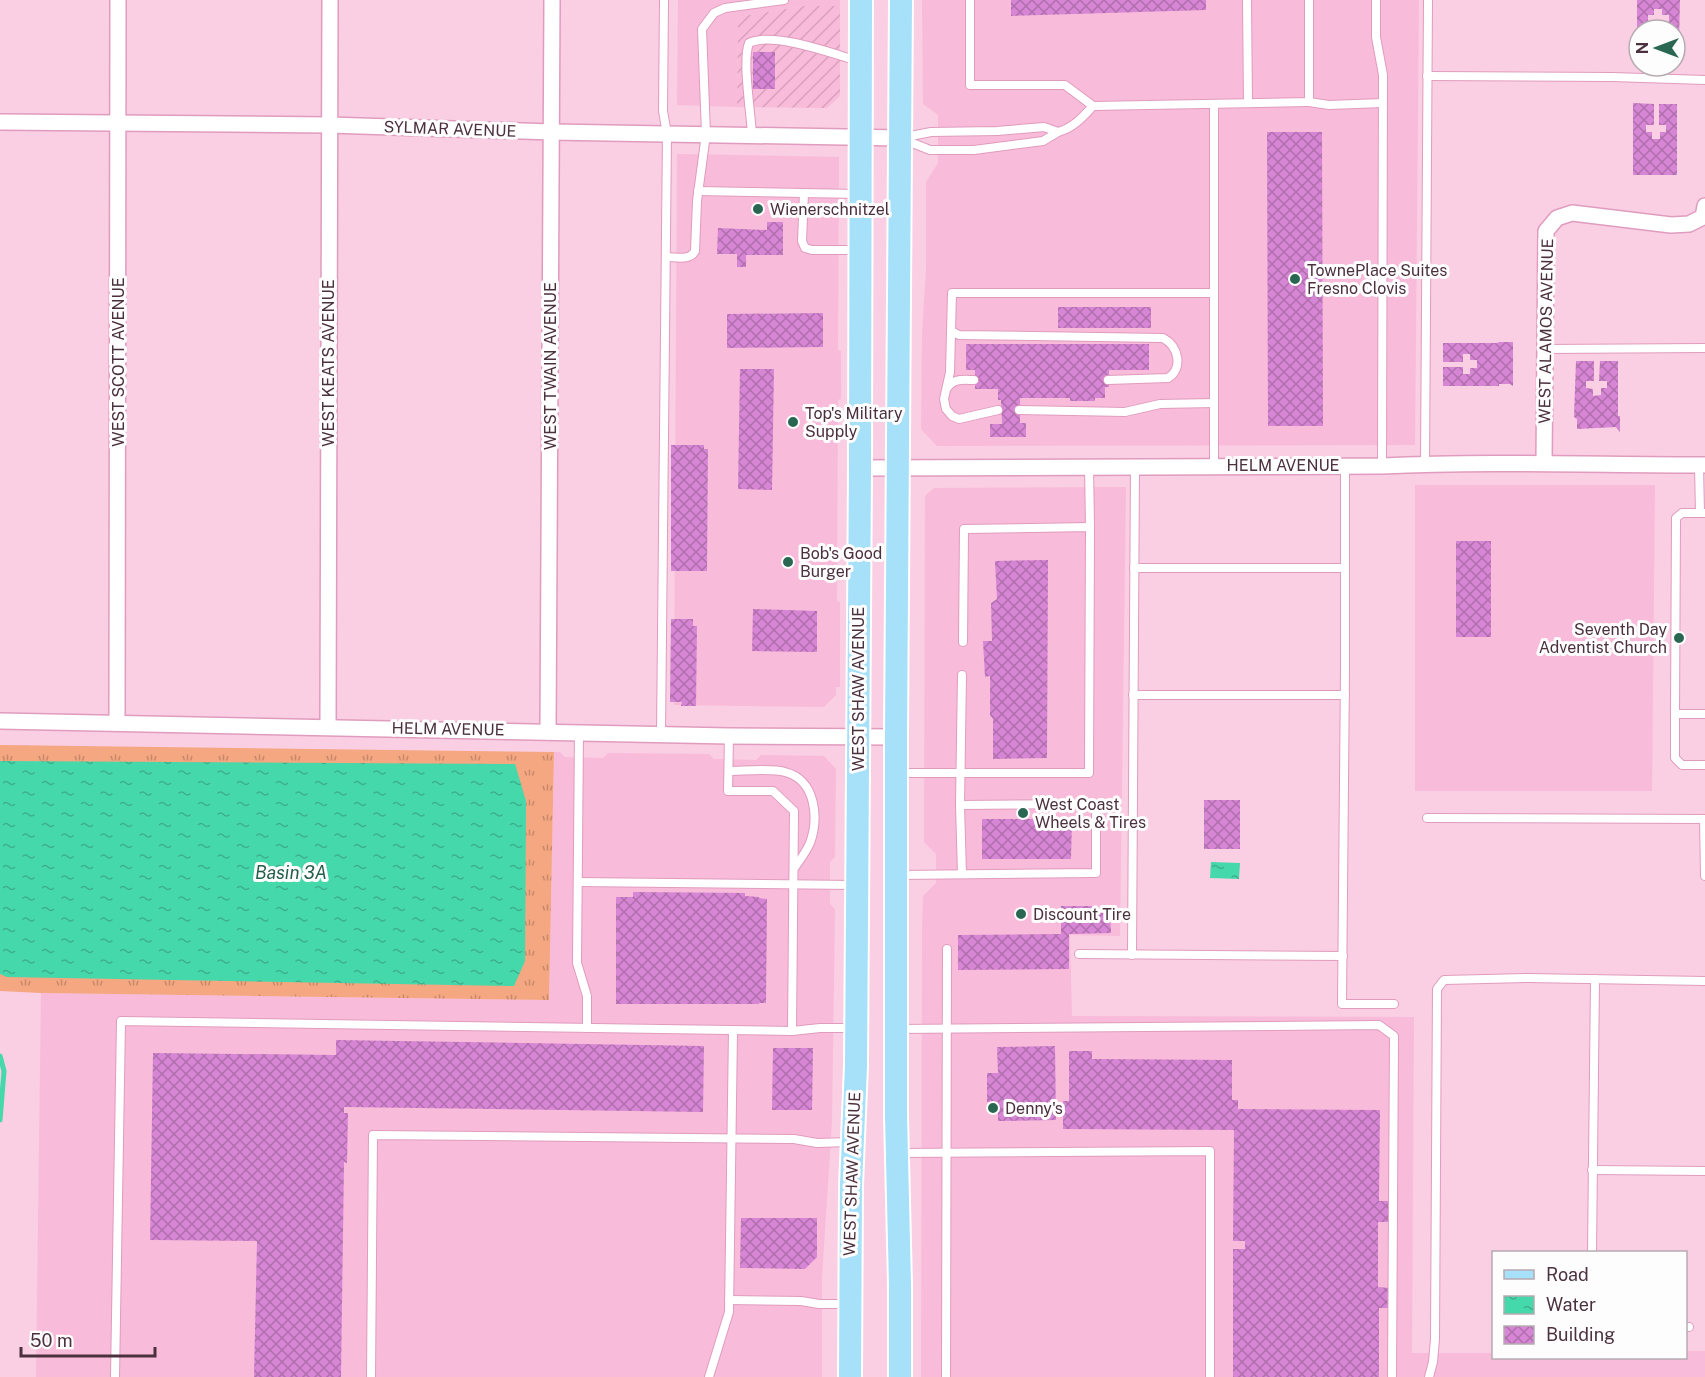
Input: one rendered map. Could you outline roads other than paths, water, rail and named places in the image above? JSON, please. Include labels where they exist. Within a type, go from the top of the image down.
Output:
[{"type":"main road","name":"WEST SHAW AVENUE","points":[[850,1377],[856,1028],[861,0]]},
{"type":"main road","points":[[900,1377],[896,1029],[896,737],[901,0]]},
{"type":"street","name":"WEST SCOTT AVENUE","points":[[117,723],[118,0]]},
{"type":"street","name":"WEST KEATS AVENUE","points":[[328,727],[330,0]]},
{"type":"street","name":"WEST TWAIN AVENUE","points":[[548,732],[552,0]]},
{"type":"street","name":"SYLMAR AVENUE","points":[[0,123],[329,125],[552,132],[900,138]]},
{"type":"street","name":"WEST ALAMOS AVENUE","points":[[1544,463],[1546,231],[1557,218],[1572,213],[1671,225],[1689,224],[1703,217],[1705,206]]},
{"type":"street","name":"HELM AVENUE","points":[[860,468],[1382,466],[1544,463],[1702,465]]},
{"type":"street","name":"HELM AVENUE","points":[[0,721],[729,736],[896,737]]},
{"type":"lane","points":[[660,734],[667,134],[663,111],[664,0]]},
{"type":"lane","points":[[666,257],[689,257],[695,250],[698,191],[706,134],[702,29],[714,13],[725,8],[784,0]]},
{"type":"lane","points":[[970,0],[970,85],[1065,85],[1093,106],[1383,103]]},
{"type":"lane","points":[[1248,0],[1248,103]]},
{"type":"lane","points":[[1309,0],[1309,102]]},
{"type":"lane","points":[[1376,0],[1376,37],[1383,75],[1382,466]]},
{"type":"lane","points":[[1425,464],[1428,0]]},
{"type":"lane","points":[[752,135],[747,74],[749,43],[786,41],[861,62]]},
{"type":"lane","points":[[1427,76],[1705,80]]},
{"type":"lane","points":[[1214,104],[1214,465]]},
{"type":"lane","points":[[900,138],[930,150],[974,150],[1043,141],[1074,126],[1093,106]]},
{"type":"lane","points":[[900,138],[931,132],[997,131],[1044,127],[1058,132]]},
{"type":"lane","points":[[698,191],[860,194]]},
{"type":"lane","points":[[804,193],[802,241],[805,248],[860,250]]},
{"type":"lane","points":[[999,410],[959,419],[952,416],[946,409],[944,399],[950,372],[952,292],[1214,293]]},
{"type":"lane","points":[[951,332],[959,335],[1163,338],[1175,349],[1177,367],[1173,375],[1168,378],[1108,380]]},
{"type":"lane","points":[[1545,349],[1705,348]]},
{"type":"lane","points":[[946,389],[951,382],[957,380],[974,380]]},
{"type":"lane","points":[[1019,410],[1125,412],[1160,404],[1214,403]]},
{"type":"lane","points":[[1702,465],[1702,513],[1682,513],[1676,519],[1675,758],[1683,765],[1705,765]]},
{"type":"lane","points":[[896,773],[1089,773],[1089,466]]},
{"type":"lane","points":[[1132,955],[1135,466]]},
{"type":"lane","points":[[1345,466],[1342,1004],[1394,1004]]},
{"type":"lane","points":[[963,642],[964,528],[1090,527]]},
{"type":"lane","points":[[1134,568],[1345,568]]},
{"type":"lane","points":[[962,675],[960,805],[962,874]]},
{"type":"lane","points":[[1133,695],[1345,695]]},
{"type":"lane","points":[[1675,714],[1705,714]]},
{"type":"lane","points":[[579,732],[577,963],[587,996],[587,1028]]},
{"type":"lane","points":[[729,736],[728,791],[773,791],[794,811],[792,1031]]},
{"type":"lane","points":[[729,771],[784,771],[805,784],[811,793],[814,807],[813,834],[808,847],[794,869]]},
{"type":"lane","points":[[896,875],[1096,873],[1096,804],[960,805]]},
{"type":"lane","points":[[1427,818],[1705,819],[1705,876]]},
{"type":"lane","points":[[578,882],[857,885]]},
{"type":"lane","points":[[946,1377],[947,949]]},
{"type":"lane","points":[[1079,954],[1343,956]]},
{"type":"lane","points":[[1429,1377],[1435,1339],[1437,989],[1444,980],[1528,978],[1705,981]]},
{"type":"lane","points":[[1592,1251],[1594,979]]},
{"type":"lane","points":[[115,1377],[121,1021],[792,1031],[856,1028]]},
{"type":"lane","points":[[896,1029],[1379,1025],[1394,1036],[1392,1377]]},
{"type":"lane","points":[[709,1377],[729,1312],[733,1030]]},
{"type":"lane","points":[[371,1377],[373,1135],[794,1139],[817,1143],[853,1142]]},
{"type":"lane","points":[[897,1153],[1210,1151],[1210,1377]]},
{"type":"lane","points":[[1593,1170],[1705,1171]]},
{"type":"lane","points":[[729,1300],[850,1304]]},
{"type":"water","name":"Basin 3A","points":[[0,761],[515,764],[526,801],[525,961],[514,986],[7,977],[0,974]]},
{"type":"water","points":[[1211,862],[1240,863],[1239,879],[1210,878]]},
{"type":"waterway","points":[[0,1056],[4,1071],[0,1120]]},
{"type":"place","name":"Wienerschnitzel","points":[[758,209]]},
{"type":"place","name":"TownePlace Suites Fresno Clovis","points":[[1295,279]]},
{"type":"place","name":"Top's Military Supply","points":[[793,422]]},
{"type":"place","name":"Bob's Good Burger","points":[[788,562]]},
{"type":"place","name":"Seventh Day Adventist Church","points":[[1679,638]]},
{"type":"place","name":"West Coast Wheels & Tires","points":[[1023,813]]},
{"type":"place","name":"Discount Tire","points":[[1021,914]]},
{"type":"place","name":"Denny's","points":[[993,1108]]}]
